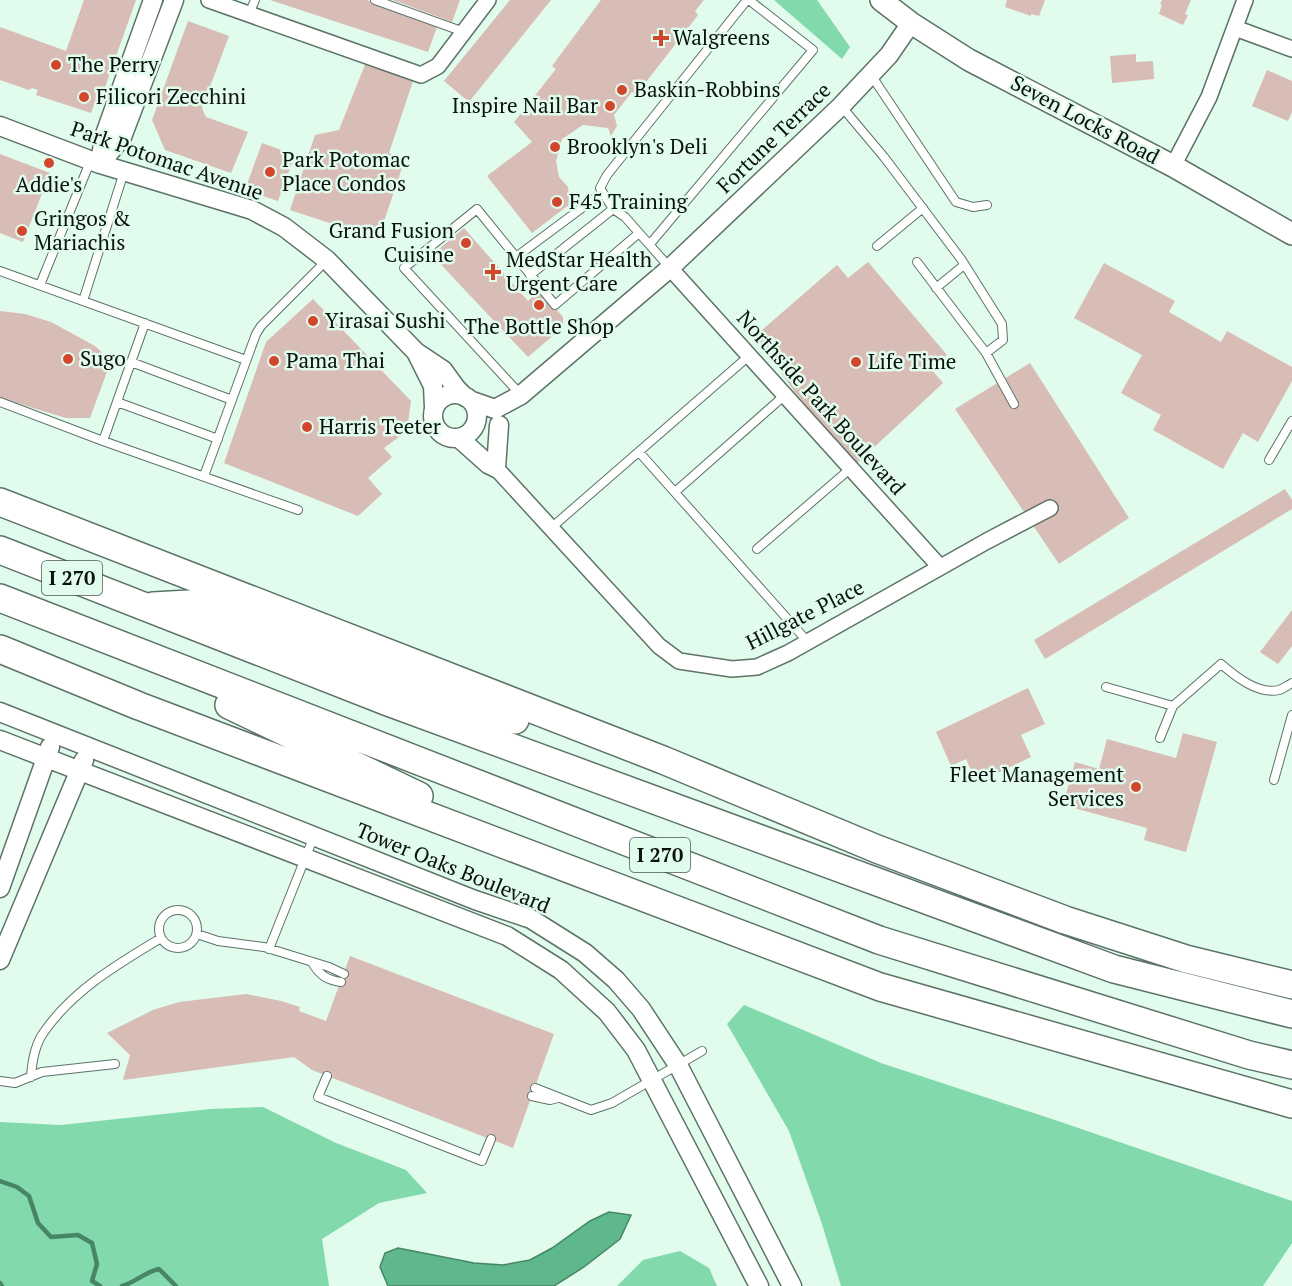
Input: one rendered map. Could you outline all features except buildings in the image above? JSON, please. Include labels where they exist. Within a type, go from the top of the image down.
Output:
[{"type":"highway","name":"I 270","points":[[0,502],[663,760],[877,849],[1065,920],[1186,959],[1292,985]]},
{"type":"highway","name":"I 270","points":[[0,550],[388,702],[1114,969],[1292,1014]]},
{"type":"highway","name":"I 270","points":[[0,598],[879,940],[1249,1055],[1292,1065]]},
{"type":"highway","points":[[144,606],[189,604],[423,690],[558,734],[663,760]]},
{"type":"highway","points":[[39,613],[586,876]]},
{"type":"highway","name":"I 270","points":[[0,650],[139,706],[880,987],[1292,1104]]},
{"type":"main road","name":"Seven Locks Road","points":[[881,0],[911,23],[969,60],[1173,166],[1292,234]]},
{"type":"street","points":[[95,162],[153,0]]},
{"type":"street","points":[[95,162],[122,137],[174,0]]},
{"type":"street","points":[[209,0],[252,7],[421,75],[438,66],[488,0]]},
{"type":"street","points":[[1173,166],[1209,98],[1245,0]]},
{"type":"street","name":"Fortune Terrace","points":[[469,399],[495,409],[521,395],[670,268],[841,106],[890,55],[911,23]]},
{"type":"street","points":[[1235,28],[1292,49]]},
{"type":"street","name":"Park Potomac Avenue","points":[[0,126],[124,172],[252,210],[284,227],[327,260],[416,352]]},
{"type":"street","name":"Northside Park Boulevard","points":[[670,268],[940,567]]},
{"type":"street","points":[[416,352],[443,370],[456,388],[476,408],[477,416],[466,435]]},
{"type":"street","points":[[416,352],[433,386],[432,420],[439,433],[451,439],[499,425],[496,468],[488,464],[466,435]]},
{"type":"street","points":[[434,407],[438,401],[450,394],[458,394],[469,399]]},
{"type":"street","name":"Fortune Terrace","points":[[499,425],[521,395]]},
{"type":"street","name":"Hillgate Place","points":[[496,468],[658,646],[679,661],[732,669],[757,668],[1050,508]]},
{"type":"street","name":"Tower Oaks Boulevard","points":[[0,712],[314,837],[531,919],[585,953],[616,980],[641,1009],[678,1065],[792,1286]]},
{"type":"street","points":[[0,888],[55,734]]},
{"type":"street","name":"Tower Oaks Boulevard","points":[[0,740],[507,936],[561,970],[607,1012],[636,1050],[759,1286]]},
{"type":"street","points":[[0,960],[78,770],[90,748]]},
{"type":"lane","points":[[375,0],[464,32]]},
{"type":"lane","points":[[650,244],[813,50],[748,0],[607,176],[600,188],[613,209],[626,217],[670,268]]},
{"type":"lane","points":[[871,75],[956,202],[973,207],[987,205]]},
{"type":"lane","points":[[841,106],[923,208],[964,265],[1002,324],[1003,340],[986,353]]},
{"type":"lane","points":[[40,285],[95,162]]},
{"type":"lane","points":[[83,301],[124,172]]},
{"type":"lane","points":[[516,257],[602,193]]},
{"type":"lane","points":[[877,246],[923,208]]},
{"type":"lane","points":[[521,395],[404,268],[477,209],[555,305],[639,233]]},
{"type":"lane","points":[[530,275],[613,209]]},
{"type":"lane","points":[[204,477],[256,334],[261,326],[327,260]]},
{"type":"lane","points":[[917,262],[986,353],[1014,404]]},
{"type":"lane","points":[[936,288],[964,265]]},
{"type":"lane","points":[[0,271],[246,360]]},
{"type":"lane","points":[[103,441],[145,323]]},
{"type":"lane","points":[[551,528],[750,355]]},
{"type":"lane","points":[[131,362],[232,400]]},
{"type":"lane","points":[[675,492],[785,395]]},
{"type":"lane","points":[[0,402],[298,510]]},
{"type":"lane","points":[[117,402],[218,439]]},
{"type":"lane","points":[[1269,460],[1292,421]]},
{"type":"lane","points":[[639,452],[807,642]]},
{"type":"lane","points":[[757,549],[851,468]]},
{"type":"lane","points":[[1160,738],[1173,706],[1221,664],[1237,677],[1258,688],[1278,691],[1292,683]]},
{"type":"lane","points":[[1106,687],[1173,706]]},
{"type":"lane","points":[[1274,780],[1292,715]]},
{"type":"lane","points":[[269,949],[314,837]]},
{"type":"lane","points":[[177,910],[184,911],[194,918],[197,934],[186,947],[178,949],[168,946],[160,938],[159,923],[163,916],[177,910]]},
{"type":"lane","points":[[197,934],[218,941],[269,949],[312,962],[318,973],[331,981],[343,978]]},
{"type":"lane","points":[[31,1077],[32,1062],[42,1033],[77,995],[114,966],[160,938]]},
{"type":"lane","points":[[534,1092],[550,1100],[560,1098],[591,1110],[612,1103],[702,1050]]},
{"type":"lane","points":[[0,1081],[15,1083],[42,1072],[115,1064]]},
{"type":"lane","points":[[327,1076],[318,1097],[471,1157],[482,1161],[490,1139]]},
{"type":"shaded area","points":[[774,0],[817,0],[850,47],[842,59]]},
{"type":"shaded area","points":[[744,1005],[881,1063],[1292,1201],[1292,1243],[1263,1286],[841,1286],[789,1131],[727,1024]]},
{"type":"shaded area","points":[[263,1107],[336,1143],[406,1170],[427,1193],[379,1203],[322,1239],[329,1286],[0,1286],[0,1122],[61,1125],[210,1109]]},
{"type":"shaded area","points":[[609,1212],[631,1215],[620,1239],[584,1267],[554,1286],[388,1286],[380,1267],[385,1253],[398,1248],[474,1263],[503,1265],[530,1260],[552,1248],[590,1221]]},
{"type":"shaded area","points":[[680,1251],[709,1268],[717,1286],[617,1286],[643,1260]]},
{"type":"waterway","points":[[0,1181],[17,1187],[29,1196],[38,1223],[51,1237],[78,1235],[92,1243],[97,1264],[92,1281],[100,1286]]},
{"type":"waterway","points":[[122,1286],[159,1269],[176,1286]]},
{"type":"place","name":"Walgreens","points":[[661,38]]},
{"type":"place","name":"The Perry","points":[[56,65]]},
{"type":"place","name":"Baskin-Robbins","points":[[622,90]]},
{"type":"place","name":"Filicori Zecchini","points":[[84,97]]},
{"type":"place","name":"Inspire Nail Bar","points":[[610,106]]},
{"type":"place","name":"Brooklyn's Deli","points":[[555,147]]},
{"type":"place","name":"Addie's","points":[[49,163]]},
{"type":"place","name":"Park Potomac Place Condos","points":[[270,172]]},
{"type":"place","name":"F45 Training","points":[[557,202]]},
{"type":"place","name":"Gringos & Mariachis","points":[[22,231]]},
{"type":"place","name":"Grand Fusion Cuisine","points":[[466,243]]},
{"type":"place","name":"MedStar Health Urgent Care","points":[[493,272]]},
{"type":"place","name":"The Bottle Shop","points":[[539,305]]},
{"type":"place","name":"Yirasai Sushi","points":[[313,321]]},
{"type":"place","name":"Sugo","points":[[68,359]]},
{"type":"place","name":"Pama Thai","points":[[274,361]]},
{"type":"place","name":"Life Time","points":[[856,362]]},
{"type":"place","name":"Harris Teeter","points":[[307,427]]},
{"type":"place","name":"Fleet Management Services","points":[[1136,787]]}]
